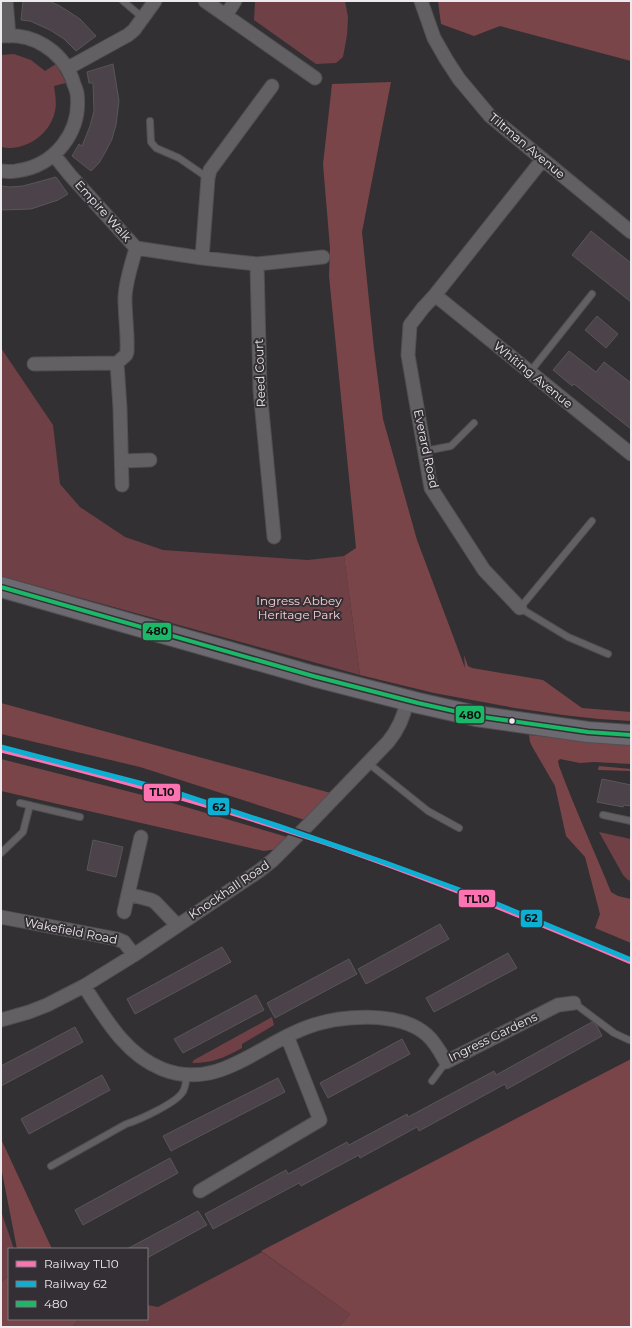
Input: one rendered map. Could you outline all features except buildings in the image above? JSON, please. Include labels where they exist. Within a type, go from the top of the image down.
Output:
[{"type":"main road","points":[[1,587],[313,676],[407,701],[476,716],[588,732],[631,735]]},
{"type":"street","points":[[1,170],[16,171],[36,166],[54,155],[69,137],[77,115],[77,92],[68,68],[60,58],[48,47],[34,40],[18,36],[5,36],[6,1]]},
{"type":"street","points":[[68,68],[125,38],[132,32],[155,1]]},
{"type":"street","points":[[205,1],[315,78]]},
{"type":"street","points":[[226,15],[235,1]]},
{"type":"street","name":"Tiltman Avenue","points":[[421,1],[434,38],[446,59],[459,79],[490,116],[631,232]]},
{"type":"street","points":[[202,258],[208,178],[214,165],[272,86]]},
{"type":"street","name":"Empire Walk","points":[[54,155],[70,175],[136,248],[125,298],[127,352],[125,356],[117,363]]},
{"type":"street","name":"Everard Road","points":[[520,608],[484,570],[431,488],[408,355],[410,325],[543,159]]},
{"type":"street","points":[[136,248],[202,258],[257,264],[324,257]]},
{"type":"street","name":"Reed Court","points":[[257,264],[260,390],[274,537]]},
{"type":"street","name":"Whiting Avenue","points":[[435,295],[631,454]]},
{"type":"street","points":[[34,364],[117,363],[122,485]]},
{"type":"street","points":[[122,461],[150,460]]},
{"type":"street","name":"Knockhall Road","points":[[1,1020],[47,1005],[84,986],[134,955],[273,860],[388,742],[397,730],[405,712],[407,701]]},
{"type":"street","points":[[124,912],[141,837]]},
{"type":"street","points":[[128,894],[155,902],[177,925]]},
{"type":"street","name":"Wakefield Road","points":[[1,917],[120,940],[124,942],[134,955]]},
{"type":"street","name":"Ingress Gardens","points":[[84,986],[121,1040],[136,1054],[162,1069],[174,1073],[186,1074],[207,1074],[222,1070],[288,1036],[314,1025],[338,1020],[370,1018],[392,1019],[410,1024],[427,1035],[446,1062],[558,1005],[574,1003]]},
{"type":"street","points":[[200,1191],[320,1120],[288,1036]]},
{"type":"lane","points":[[124,1],[143,18]]},
{"type":"lane","points":[[150,121],[151,142],[156,148],[179,158],[208,178]]},
{"type":"lane","points":[[530,372],[592,294]]},
{"type":"lane","points":[[425,451],[451,446],[474,423]]},
{"type":"lane","points":[[592,521],[520,608],[568,637],[608,654]]},
{"type":"lane","points":[[368,763],[428,811],[459,828]]},
{"type":"lane","points":[[20,803],[80,817]]},
{"type":"lane","points":[[1,853],[23,832],[30,805]]},
{"type":"lane","points":[[603,815],[631,821]]},
{"type":"lane","points":[[574,1003],[614,1033],[629,1040]]},
{"type":"lane","points":[[432,1081],[446,1062]]},
{"type":"lane","points":[[51,1166],[126,1124],[136,1121],[175,1099],[183,1091],[186,1074]]},
{"type":"green space","points":[[255,1],[345,1],[348,17],[347,35],[343,57],[336,63],[316,64],[254,20]]},
{"type":"green space","points":[[14,54],[31,60],[45,71],[56,64],[66,83],[54,86],[56,101],[55,111],[52,120],[42,134],[27,144],[10,148],[1,147],[1,55]]},
{"type":"green space","name":"Ingress Abbey Heritage Park","points":[[1,348],[53,425],[60,484],[80,507],[125,537],[163,550],[308,560],[344,556],[360,675],[1,576]]},
{"type":"green space","points":[[599,832],[631,839],[631,881],[623,875]]},
{"type":"green space","points":[[272,1017],[274,1025],[242,1044],[242,1048],[218,1059],[192,1063],[194,1060]]},
{"type":"green space","points":[[1,1211],[14,1248],[8,1248],[8,1277],[1,1282]]},
{"type":"green space","points":[[262,1252],[350,1314],[339,1327],[72,1327],[78,1320],[148,1320],[148,1305],[158,1307]]},
{"type":"shaded area","points":[[438,1],[631,1],[631,61],[500,26],[474,36],[441,24]]},
{"type":"shaded area","points":[[391,82],[362,232],[374,349],[383,419],[417,540],[465,668],[464,655],[468,666],[472,668],[543,680],[582,708],[631,712],[631,721],[563,715],[515,708],[434,693],[360,675],[344,556],[356,548],[329,276],[330,248],[323,164],[332,84]]},
{"type":"shaded area","points":[[1,703],[338,795],[311,822],[140,767],[1,734]]},
{"type":"shaded area","points":[[529,735],[631,745],[631,764],[594,762],[580,763],[560,759],[558,761],[571,798],[611,892],[618,896],[631,899],[631,943],[595,928],[600,914],[585,857],[566,836],[555,786],[533,748]]},
{"type":"shaded area","points":[[1,759],[162,800],[294,839],[284,848],[264,851],[1,791]]},
{"type":"shaded area","points":[[599,766],[631,769],[631,771],[598,770]]},
{"type":"shaded area","points":[[631,1059],[631,1327],[339,1327],[350,1314],[261,1251]]},
{"type":"shaded area","points":[[1,1139],[52,1248],[17,1248],[1,1167]]},
{"type":"shaded area","points":[[8,1277],[8,1320],[78,1320],[72,1327],[1,1327],[1,1282]]},
{"type":"rail line","name":"62","points":[[1,747],[174,792],[278,826],[487,900],[629,959]]},
{"type":"rail line","name":"TL10","points":[[1,750],[164,793],[326,843],[403,870],[555,930],[631,962]]},
{"type":"transit line","name":"480","points":[[1,587],[313,676],[418,703],[476,716],[588,732],[631,735]]}]
